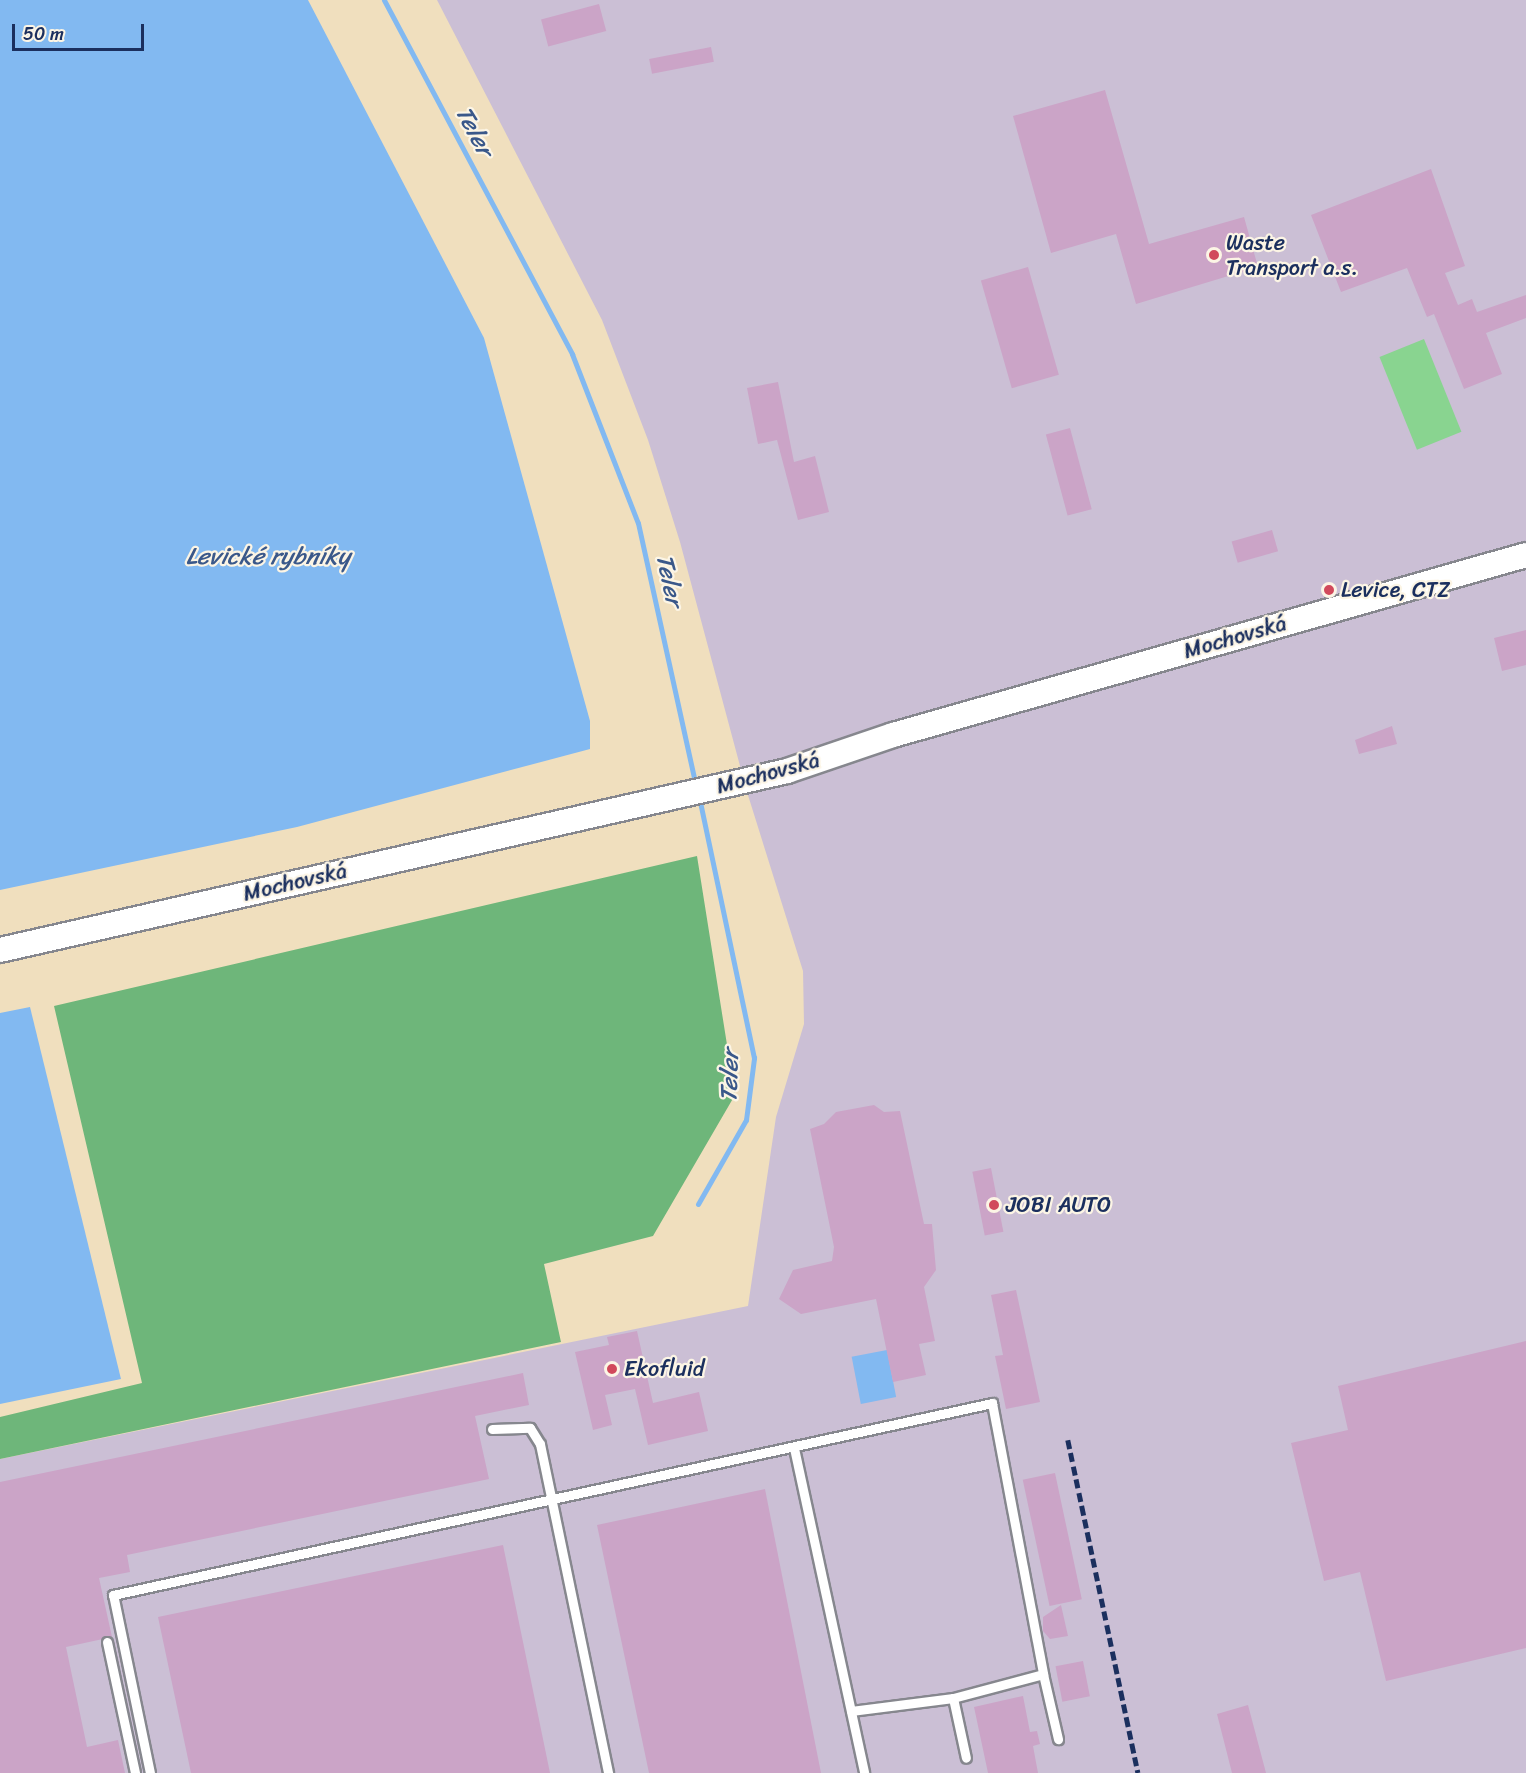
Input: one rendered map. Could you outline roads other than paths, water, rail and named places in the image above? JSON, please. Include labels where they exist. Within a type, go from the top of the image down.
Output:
[{"type":"street","name":"Mochovská","points":[[0,950],[716,788],[1526,555]]},
{"type":"lane","points":[[150,1773],[113,1595],[550,1497],[794,1448],[992,1403],[1043,1674],[1058,1739]]},
{"type":"lane","points":[[492,1429],[530,1428],[540,1444],[608,1773]]},
{"type":"lane","points":[[794,1448],[864,1773]]},
{"type":"lane","points":[[107,1642],[135,1773]]},
{"type":"lane","points":[[851,1711],[953,1698],[1043,1674]]},
{"type":"lane","points":[[953,1698],[966,1758]]},
{"type":"water","name":"Levické rybníky","points":[[0,0],[308,0],[484,338],[590,721],[590,749],[297,827],[0,890]]},
{"type":"water","points":[[30,1007],[121,1379],[0,1404],[0,1013]]},
{"type":"water","points":[[887,1350],[896,1397],[861,1404],[852,1357]]},
{"type":"waterway","name":"Teler","points":[[384,0],[572,354],[638,523],[696,786]]},
{"type":"waterway","name":"Teler","points":[[698,1204],[746,1120],[754,1058],[699,798]]},
{"type":"railway","points":[[1068,1440],[1138,1773]]},
{"type":"place","name":"Waste Transport a.s.","points":[[1214,255]]},
{"type":"place","name":"Levice, CTZ","points":[[1329,590]]},
{"type":"place","name":"JOBI AUTO","points":[[994,1205]]},
{"type":"place","name":"Ekofluid","points":[[612,1369]]}]
